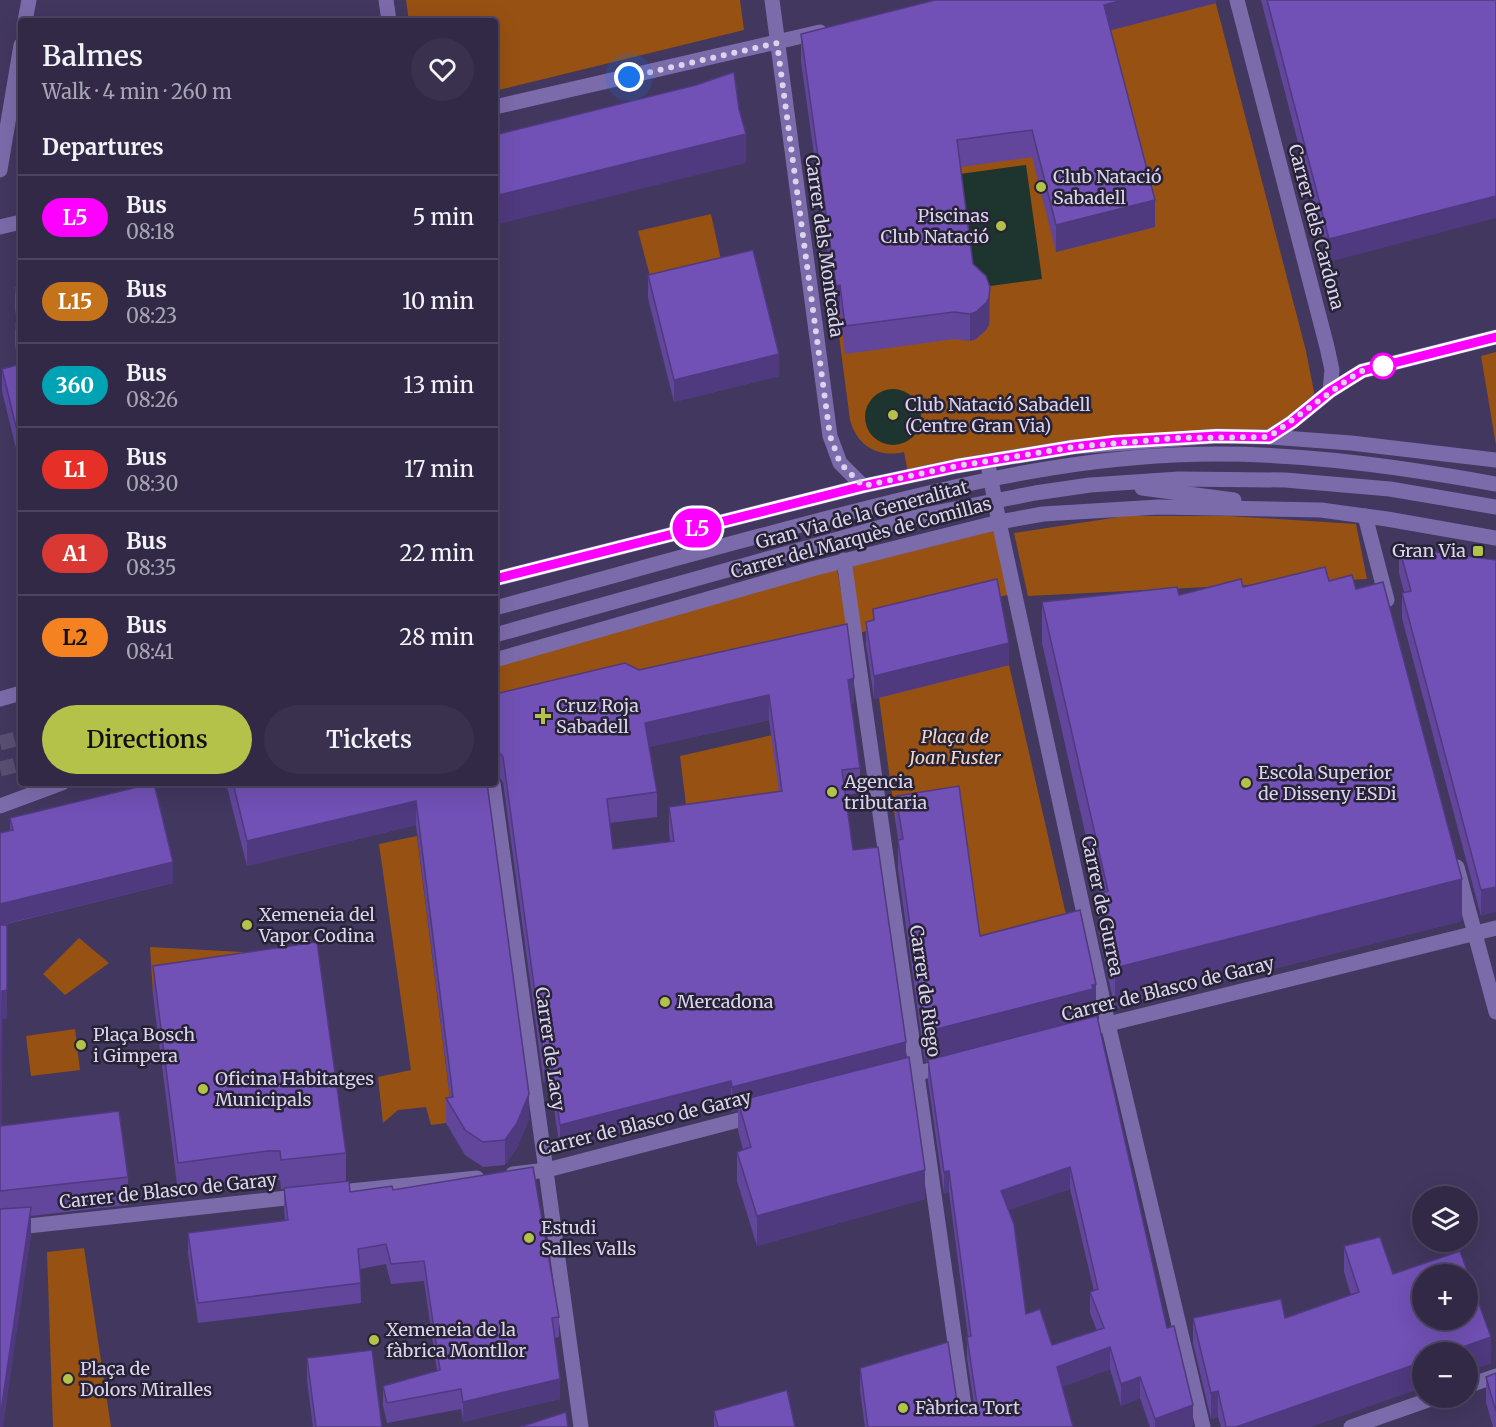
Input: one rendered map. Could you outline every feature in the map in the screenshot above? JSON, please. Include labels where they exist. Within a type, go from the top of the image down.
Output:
[{"type":"street","points":[[26,18],[29,0]]},
{"type":"street","points":[[386,0],[389,18]]},
{"type":"street","name":"Carrer dels Montcada","points":[[772,0],[830,436],[840,463],[863,486]]},
{"type":"street","name":"Carrer dels Cardona","points":[[1237,0],[1327,347],[1332,370],[1330,391]]},
{"type":"street","points":[[498,106],[834,28]]},
{"type":"street","points":[[0,170],[18,63]]},
{"type":"street","points":[[0,227],[18,223]]},
{"type":"street","points":[[1269,437],[1292,422],[1330,391],[1362,371],[1496,337]]},
{"type":"street","points":[[498,578],[863,486],[988,461],[1115,442],[1217,436],[1269,437],[1351,443],[1496,460]]},
{"type":"street","name":"Gran Via de la Generalitat","points":[[498,607],[868,507],[991,478],[1061,466],[1174,455],[1265,455],[1355,462],[1496,484]]},
{"type":"street","name":"Carrer de Gurrea","points":[[988,461],[999,522],[1108,1024],[1203,1427]]},
{"type":"street","name":"Gran Via de la Generalitat","points":[[498,634],[924,515],[1090,485],[1179,479],[1285,480],[1390,489],[1496,507]]},
{"type":"street","points":[[1109,483],[1312,510]]},
{"type":"street","points":[[999,522],[1090,485]]},
{"type":"street","points":[[828,495],[868,507]]},
{"type":"street","name":"Carrer del Marquès de Comillas","points":[[498,659],[844,560],[999,522],[1043,514],[1159,507],[1312,510],[1365,516],[1496,538]]},
{"type":"street","points":[[1365,516],[1391,617]]},
{"type":"street","name":"Carrer de Riego","points":[[844,560],[967,1427]]},
{"type":"street","points":[[0,699],[18,694]]},
{"type":"street","points":[[0,806],[54,786]]},
{"type":"street","name":"Carrer de Lacy","points":[[493,786],[581,1427]]},
{"type":"street","points":[[1454,855],[1496,1012]]},
{"type":"street","name":"Carrer de Blasco de Garay","points":[[1063,1036],[1496,928]]},
{"type":"street","points":[[872,1085],[962,1062]]},
{"type":"street","name":"Carrer de Blasco de Garay","points":[[0,1229],[547,1170],[770,1111]]},
{"type":"street","points":[[1478,1382],[1496,1376]]},
{"type":"street","points":[[1351,1427],[1412,1406]]},
{"type":"green space","points":[[406,0],[740,0],[744,30],[498,90],[498,18],[409,18]]},
{"type":"green space","name":"Club Natació Sabadell","points":[[1215,0],[1306,351],[1315,397],[1269,437],[1200,435],[908,473],[904,452],[886,453],[863,443],[853,429],[850,420],[836,313],[921,31]]},
{"type":"green space","points":[[711,214],[721,260],[650,276],[638,231]]},
{"type":"green space","points":[[1496,352],[1496,445],[1481,356]]},
{"type":"green space","points":[[1125,516],[1229,516],[1356,524],[1367,579],[1028,596],[1014,533]]},
{"type":"green space","points":[[997,527],[1011,594],[859,633],[849,562]]},
{"type":"green space","points":[[837,569],[848,632],[498,706],[498,660]]},
{"type":"green space","name":"Plaça de Joan Fuster","points":[[1009,665],[1072,941],[980,965],[896,825],[879,697]]},
{"type":"green space","points":[[790,731],[782,816],[689,829],[680,756]]},
{"type":"green space","points":[[417,836],[453,1122],[431,1125],[426,1107],[398,1110],[383,1123],[378,1077],[411,1070],[379,844]]},
{"type":"green space","points":[[79,938],[109,963],[65,995],[43,974]]},
{"type":"green space","points":[[150,947],[315,956],[243,983],[153,995]]},
{"type":"green space","points":[[75,1029],[80,1070],[31,1076],[26,1036]]},
{"type":"green space","name":"Plaça de Dolors Miralles","points":[[84,1248],[111,1427],[53,1427],[47,1252]]},
{"type":"shaded area","name":"Piscinas Club Natació","points":[[1026,165],[1042,279],[975,288],[960,174]]},
{"type":"shaded area","name":"Club Natació Sabadell (Centre Gran Via)","points":[[893,389],[904,391],[913,397],[919,406],[921,417],[919,428],[913,437],[904,443],[893,445],[882,443],[873,437],[867,428],[865,417],[867,406],[873,397],[882,391]]},
{"type":"building","points":[[935,0],[1123,0],[1104,5],[1155,200],[1056,225],[1032,130],[957,140],[973,264],[986,276],[990,287],[986,303],[970,314],[954,312],[845,326],[840,285],[836,286],[801,34]]},
{"type":"building","points":[[1267,0],[1496,0],[1496,196],[1329,239]]},
{"type":"building","points":[[734,72],[739,109],[746,134],[498,195],[498,134],[696,85]]},
{"type":"building","points":[[753,250],[779,354],[674,380],[648,275]]},
{"type":"building","points":[[18,365],[18,435],[2,369]]},
{"type":"building","points":[[1399,547],[1496,560],[1496,887],[1481,890],[1402,593],[1411,591]]},
{"type":"building","name":"Escola Superior de Disseny ESDi","points":[[1325,567],[1329,581],[1352,575],[1356,589],[1383,582],[1462,879],[1115,968],[1099,894],[1108,891],[1042,602],[1177,587],[1179,595],[1241,579],[1243,587]]},
{"type":"building","points":[[997,579],[1009,643],[874,676],[866,622],[874,620],[873,609]]},
{"type":"building","points":[[847,624],[854,678],[848,680],[860,768],[842,770],[853,850],[878,847],[906,1042],[732,1087],[731,1081],[560,1125],[549,1048],[544,1059],[503,757],[498,750],[498,693],[625,663],[639,670]],"holes":[[[769,695],[782,791],[669,807],[674,841],[613,849],[607,799],[657,792],[645,723]]]},
{"type":"building","points":[[142,786],[155,786],[173,862],[0,904],[0,833],[13,830],[10,818]]},
{"type":"building","points":[[234,786],[487,786],[529,1094],[517,1123],[505,1140],[483,1142],[465,1130],[446,1098],[453,1097],[416,801],[247,841]]},
{"type":"building","points":[[959,786],[980,936],[1080,910],[1096,984],[1092,985],[1093,989],[925,1032],[898,840],[903,839],[896,796]]},
{"type":"building","points":[[0,925],[7,925],[7,990],[2,991],[1,1126],[119,1111],[128,1177],[0,1191]]},
{"type":"building","points":[[317,942],[346,1153],[281,1160],[280,1151],[268,1151],[178,1163],[153,966]]},
{"type":"building","points":[[1097,1016],[1167,1328],[1174,1326],[1193,1405],[1155,1419],[1140,1377],[1121,1384],[1110,1347],[1057,1367],[1073,1427],[868,1427],[860,1368],[948,1342],[958,1408],[964,1415],[973,1414],[977,1404],[967,1337],[971,1336],[949,1171],[944,1172],[928,1060]],"holes":[[[1070,1167],[1098,1289],[1090,1292],[1104,1328],[1052,1345],[1040,1309],[1026,1314],[1014,1224],[1001,1191]]]},
{"type":"building","points":[[909,1057],[925,1170],[757,1216],[737,1152],[751,1147],[738,1101]]},
{"type":"building","points":[[533,1167],[559,1317],[552,1318],[560,1379],[463,1402],[461,1389],[387,1403],[383,1386],[440,1370],[424,1261],[391,1264],[386,1244],[358,1249],[361,1283],[198,1303],[188,1233],[288,1220],[284,1188],[349,1181],[350,1192],[392,1186],[393,1190]]},
{"type":"building","points":[[31,1207],[1,1411],[0,1427],[0,1209]]},
{"type":"building","points":[[1380,1237],[1393,1274],[1412,1267],[1412,1330],[1478,1330],[1478,1301],[1491,1337],[1477,1342],[1412,1342],[1412,1365],[1236,1427],[1226,1427],[1218,1391],[1211,1393],[1193,1318],[1281,1299],[1285,1318],[1359,1292],[1344,1246]]},
{"type":"building","points":[[1457,1252],[1460,1252],[1465,1264],[1422,1264]]},
{"type":"building","points":[[372,1350],[382,1427],[316,1427],[307,1358]]},
{"type":"building","points":[[1496,1373],[1496,1412],[1486,1377]]},
{"type":"building","points":[[787,1390],[795,1427],[718,1427],[714,1411]]},
{"type":"building","points":[[566,1412],[568,1427],[520,1427]]},
{"type":"tunnel","points":[[0,743],[18,739]]},
{"type":"tunnel","points":[[0,769],[18,765]]},
{"type":"bus line","name":"L5","points":[[498,578],[863,486],[957,466],[1115,442],[1217,436],[1269,437],[1292,422],[1330,391],[1362,371],[1496,337]]},
{"type":"place","name":"Club Natació Sabadell","points":[[1041,187]]},
{"type":"place","name":"Piscinas Club Natació","points":[[1001,226]]},
{"type":"place","name":"Club Natació Sabadell (Centre Gran Via)","points":[[893,415]]},
{"type":"place","name":"Gran Via","points":[[1478,551]]},
{"type":"place","name":"Cruz Roja Sabadell","points":[[543,716]]},
{"type":"place","name":"Escola Superior de Disseny ESDi","points":[[1246,783]]},
{"type":"place","name":"Agencia tributaria","points":[[832,792]]},
{"type":"place","name":"Xemeneia del Vapor Codina","points":[[247,925]]},
{"type":"place","name":"Mercadona","points":[[665,1002]]},
{"type":"place","name":"Plaça Bosch i Gimpera","points":[[81,1045]]},
{"type":"place","name":"Oficina Habitatges Municipals","points":[[203,1089]]},
{"type":"place","name":"Estudi Salles Valls","points":[[529,1238]]},
{"type":"place","name":"Xemeneia de la fàbrica Montllor","points":[[374,1340]]},
{"type":"place","name":"Plaça de Dolors Miralles","points":[[68,1379]]},
{"type":"place","name":"Fàbrica Tort","points":[[903,1408]]},
{"type":"route","points":[[629,77],[777,43],[830,436],[840,463],[863,486],[957,466],[1073,447],[1177,438],[1269,437],[1350,378],[1362,371],[1383,366]]}]
